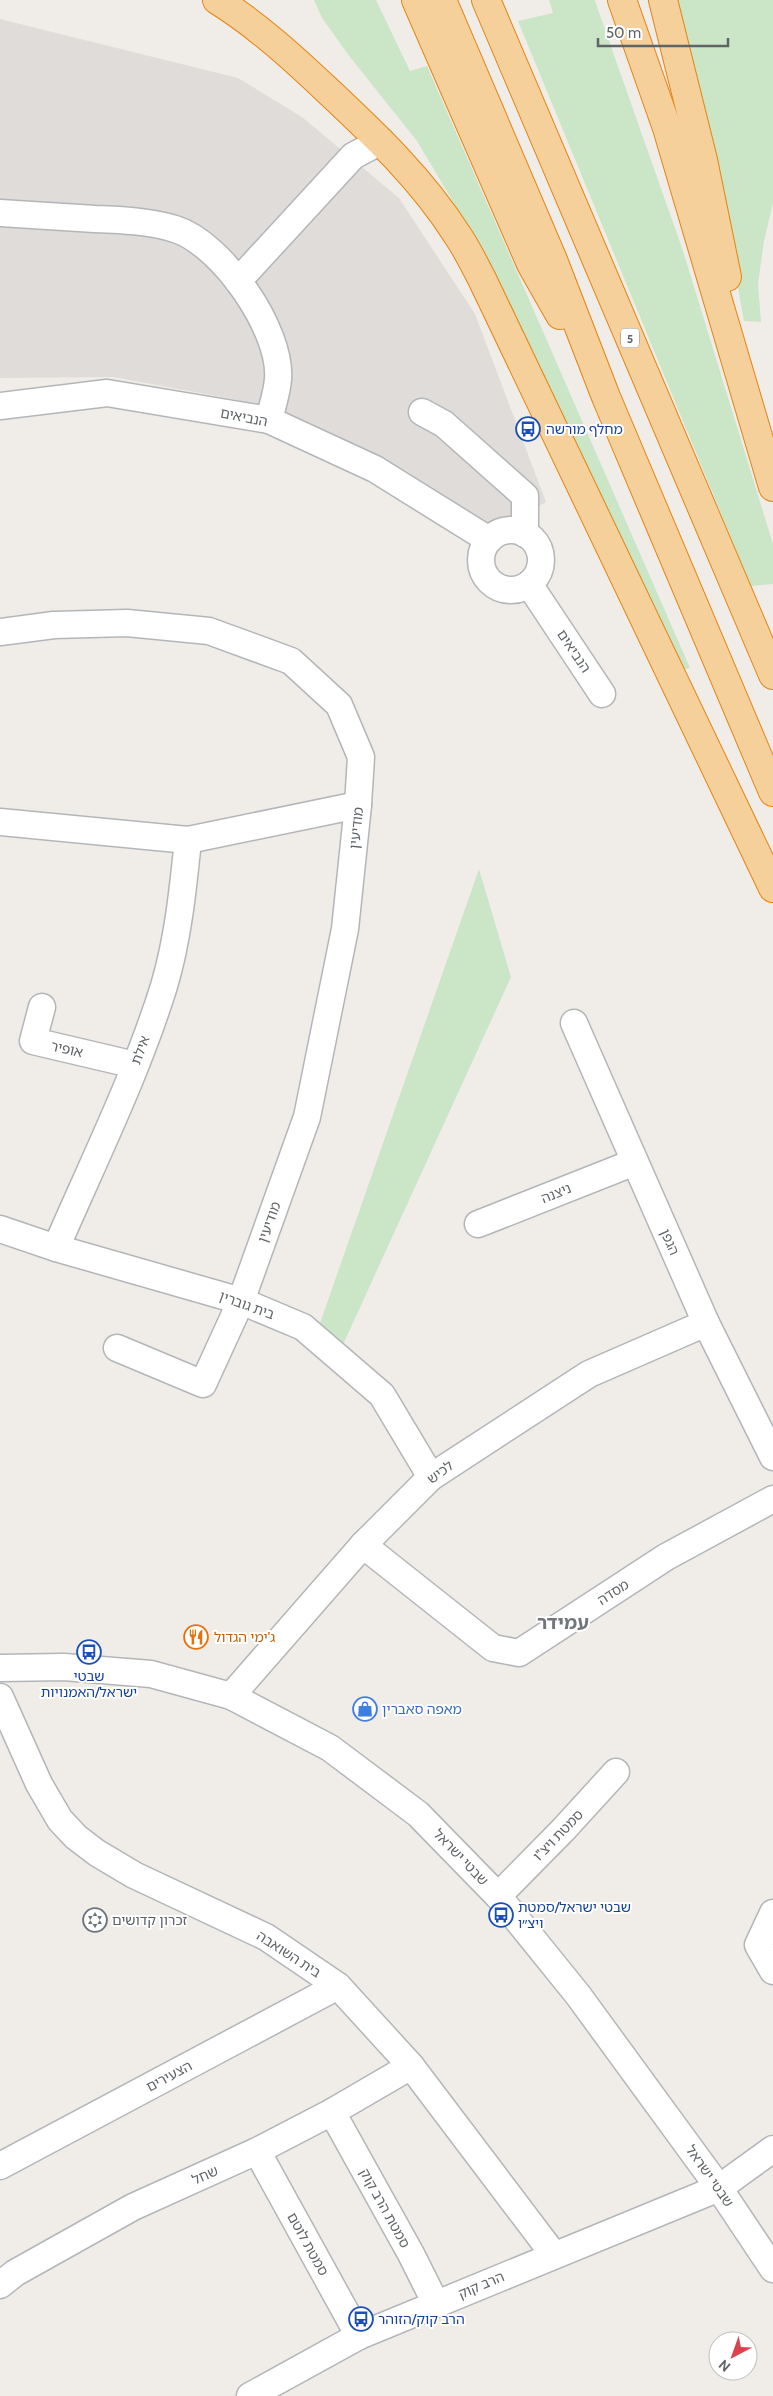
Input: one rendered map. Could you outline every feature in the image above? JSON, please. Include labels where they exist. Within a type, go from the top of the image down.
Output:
[{"type":"highway","points":[[217,0],[258,28],[291,56],[381,141],[436,204],[458,236],[482,279],[773,888]]},
{"type":"highway","points":[[416,0],[531,264],[606,397]]},
{"type":"highway","points":[[442,0],[553,260],[606,397],[773,792]]},
{"type":"highway","name":"5","points":[[486,0],[773,675]]},
{"type":"highway","points":[[622,0],[667,128],[773,487]]},
{"type":"highway","points":[[647,0],[703,160]]},
{"type":"highway","points":[[663,0],[703,160],[758,438]]},
{"type":"street","points":[[238,281],[353,156],[381,141]]},
{"type":"street","points":[[0,213],[140,222],[176,229],[208,248],[238,281],[259,311],[274,352],[278,378],[269,420]]},
{"type":"street","name":"הנביאים","points":[[0,406],[107,393],[269,420],[376,468],[488,540]]},
{"type":"street","points":[[422,412],[444,424],[525,496],[524,534]]},
{"type":"street","points":[[505,531],[515,531],[524,534],[538,548],[540,557],[538,572],[529,584],[521,588],[501,588],[486,577],[481,558],[488,540],[496,534],[505,531]]},
{"type":"street","name":"הנביאים","points":[[529,584],[602,694]]},
{"type":"street","name":"מודיעין","points":[[0,632],[54,625],[127,624],[210,631],[291,661],[339,705],[361,757],[345,929],[307,1117],[241,1301],[203,1384],[117,1348]]},
{"type":"street","points":[[0,822],[188,840],[358,805]]},
{"type":"street","name":"אילת","points":[[56,1248],[135,1065],[164,985],[180,914],[188,840]]},
{"type":"street","name":"אופיר","points":[[42,1007],[33,1041],[135,1065]]},
{"type":"street","name":"הגפן","points":[[574,1024],[706,1323],[773,1457]]},
{"type":"street","name":"ניצנה","points":[[478,1224],[635,1162]]},
{"type":"street","name":"בית גוברין","points":[[0,1229],[56,1248],[241,1301],[302,1327],[382,1396],[431,1477]]},
{"type":"street","name":"לכיש","points":[[231,1696],[363,1545],[431,1477],[589,1374],[706,1323]]},
{"type":"street","name":"מסדה","points":[[363,1545],[493,1648],[519,1654],[666,1557],[773,1499]]},
{"type":"street","name":"שבטי ישראל","points":[[0,1668],[64,1667],[151,1674],[231,1696],[330,1748],[418,1814],[498,1896],[578,1994],[719,2188],[773,2269]]},
{"type":"street","name":"בית השואבה","points":[[0,1697],[39,1784],[60,1820],[76,1837],[97,1853],[134,1875],[266,1937],[338,1986],[411,2066],[554,2255]]},
{"type":"street","name":"סמטת ויצ\"ו","points":[[498,1896],[563,1830],[616,1772]]},
{"type":"street","points":[[773,1914],[758,1945],[773,1970]]},
{"type":"street","name":"הצעירים","points":[[0,2166],[338,1986]]},
{"type":"street","name":"שחל","points":[[0,2285],[15,2273],[133,2206],[257,2151],[332,2112],[411,2066]]},
{"type":"street","name":"סמטת הרב קוק","points":[[332,2112],[411,2254],[436,2304]]},
{"type":"street","name":"הרב קוק","points":[[250,2396],[359,2336],[719,2188],[773,2149]]},
{"type":"street","name":"סמטת לוטם","points":[[257,2151],[359,2336]]},
{"type":"shaded area","points":[[0,19],[238,78],[302,117],[399,198],[475,314],[546,502],[493,534],[305,424],[233,399],[113,377],[0,378]]},
{"type":"green space","points":[[314,0],[376,0],[410,71],[427,66],[690,668],[677,671],[480,247],[417,141],[350,57],[322,18]]},
{"type":"green space","points":[[549,0],[595,0],[683,251],[773,544],[773,584],[751,586],[518,21],[553,13]]},
{"type":"green space","points":[[670,0],[773,0],[773,203],[764,241],[758,284],[761,322],[744,321],[715,160]]},
{"type":"green space","points":[[479,869],[511,977],[341,1349],[319,1326]]},
{"type":"place","name":"מחלף מורשה","points":[[528,429]]},
{"type":"place","name":"ג'ימי הגדול","points":[[196,1637]]},
{"type":"place","name":"שבטי ישראל/האמנויות","points":[[89,1652]]},
{"type":"place","name":"מאפה סאברין","points":[[365,1709]]},
{"type":"place","name":"שבטי ישראל/סמטת ויצ״ו","points":[[501,1915]]},
{"type":"place","name":"זכרון קדושים","points":[[95,1920]]},
{"type":"place","name":"הרב קוק/הזוהר","points":[[361,2319]]},
{"type":"district","name":"עמידר","points":[[563,1622]]}]
